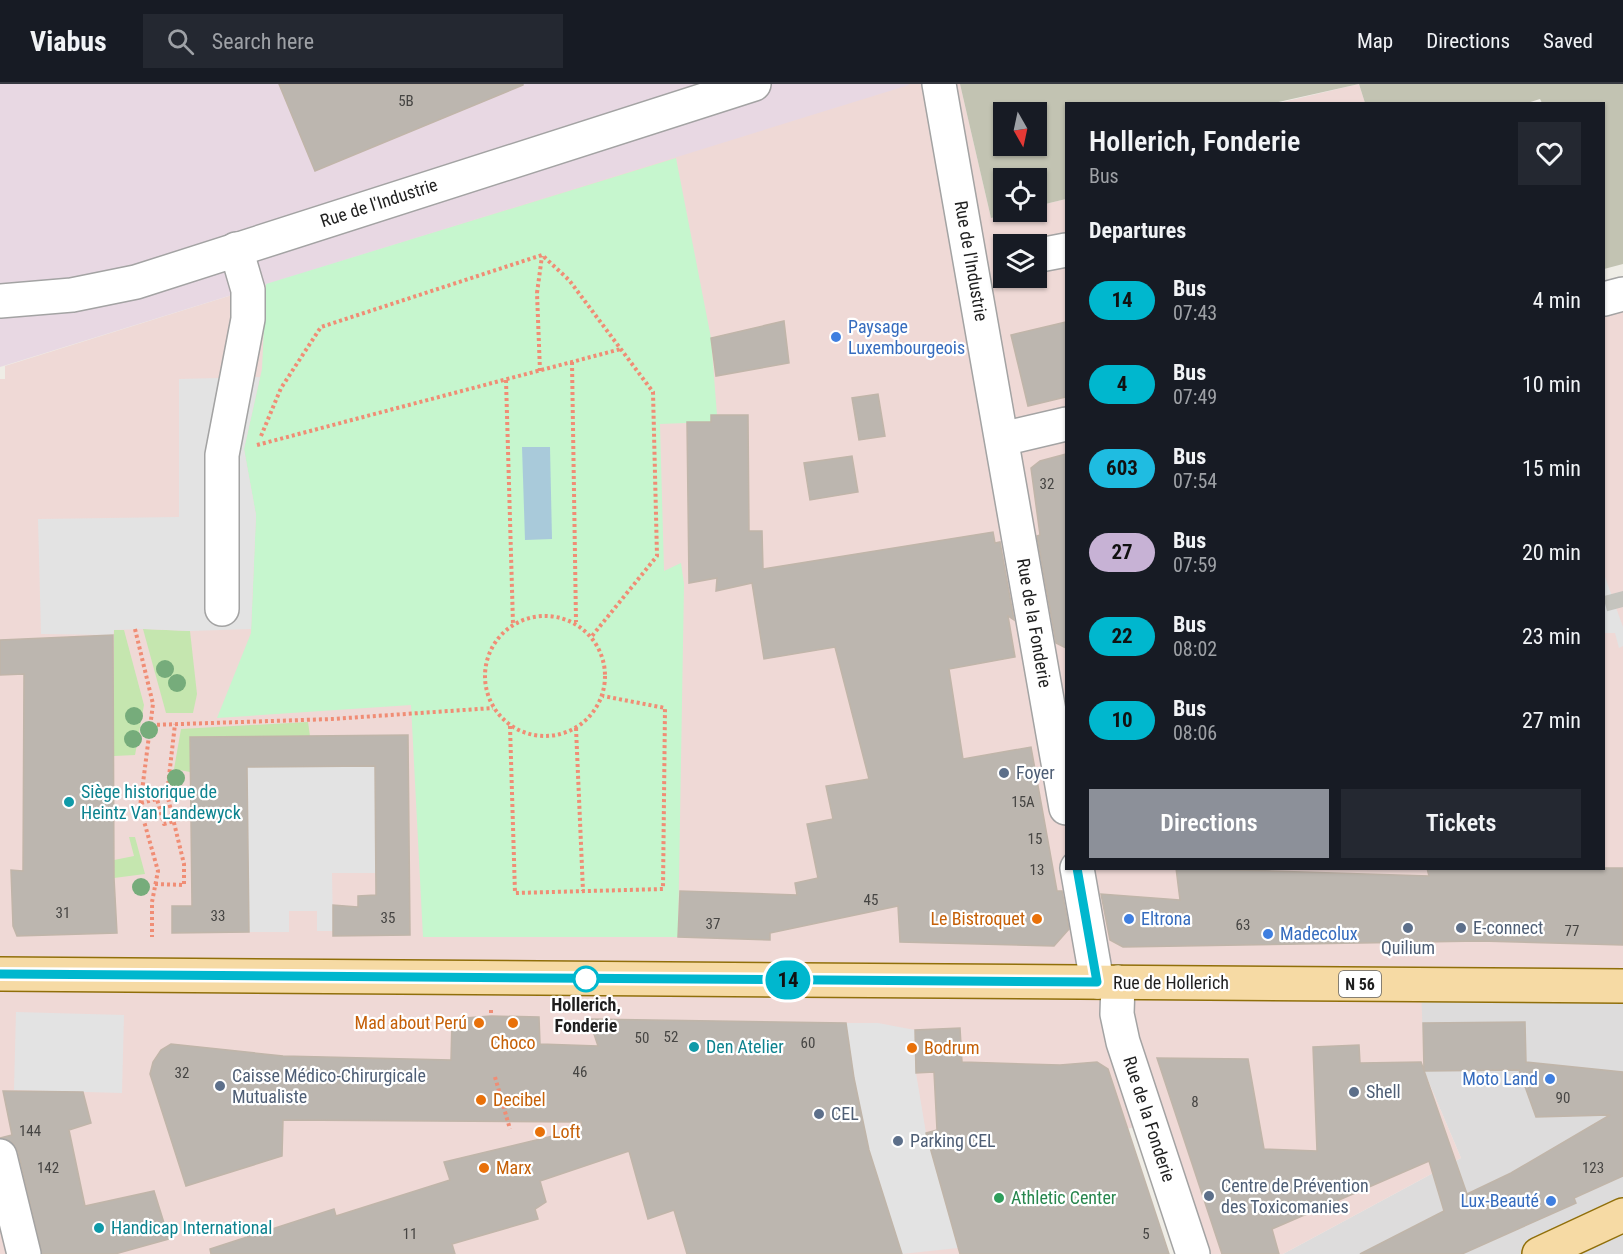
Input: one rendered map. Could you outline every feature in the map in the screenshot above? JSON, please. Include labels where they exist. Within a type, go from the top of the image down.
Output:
[{"type":"main road","name":"Rue de Hollerich","points":[[0,974],[1623,986]]},
{"type":"main road","points":[[1539,1254],[1623,1215]]},
{"type":"street","name":"Rue de l'Industrie","points":[[0,301],[72,296],[136,282],[754,84]]},
{"type":"street","name":"Rue de l'Industrie","points":[[939,84],[1002,439]]},
{"type":"street","points":[[222,609],[222,455],[248,319],[248,290],[236,249]]},
{"type":"street","points":[[1605,300],[1623,294]]},
{"type":"street","points":[[1605,300],[1623,302]]},
{"type":"street","points":[[1002,439],[1065,424]]},
{"type":"street","name":"Rue de la Fonderie","points":[[1002,439],[1065,802]]},
{"type":"street","name":"Rue de la Fonderie","points":[[1078,870],[1118,1014],[1123,1042],[1193,1254]]},
{"type":"street","points":[[0,1156],[24,1254]]},
{"type":"path","points":[[257,445],[281,388],[321,327],[542,255]]},
{"type":"path","points":[[542,255],[569,280],[653,392],[657,556],[592,636]]},
{"type":"path","points":[[540,371],[537,293],[542,255]]},
{"type":"path","points":[[222,455],[621,349]]},
{"type":"path","points":[[572,362],[576,623]]},
{"type":"path","points":[[506,380],[513,624]]},
{"type":"path","points":[[555,615],[576,623],[592,636],[603,654],[606,676],[603,696],[592,715],[576,728],[554,736],[531,735],[510,726],[493,708],[486,690],[484,671],[489,653],[499,636],[513,624],[533,616],[555,615]]},
{"type":"path","points":[[135,629],[153,704],[141,803],[158,871],[152,902],[152,937]]},
{"type":"path","points":[[510,726],[515,893],[663,889],[665,708],[603,696]]},
{"type":"path","points":[[151,725],[332,719],[493,708]]},
{"type":"path","points":[[155,884],[184,885],[184,864],[167,794],[175,724]]},
{"type":"path","points":[[576,728],[583,891]]},
{"type":"path","points":[[141,803],[157,799],[164,824],[174,821]]},
{"type":"path","points":[[491,1010],[491,1016]]},
{"type":"path","points":[[495,1077],[510,1129]]},
{"type":"shaded area","points":[[0,84],[908,84],[909,85],[0,367]]},
{"type":"shaded area","points":[[908,84],[960,84],[993,222],[1047,222],[1047,204],[1065,199],[1065,870],[1605,870],[1605,301],[1623,302],[1623,986],[1421,985],[1424,1071],[1461,1158],[1283,1254],[1191,1254],[1151,1123],[1085,1139],[1074,1254],[0,1254],[0,379],[5,379],[5,366]]},
{"type":"shaded area","points":[[960,84],[1359,84],[1278,102],[1065,102],[1065,199],[1047,204],[1047,168],[993,168],[993,218],[991,218]]},
{"type":"shaded area","points":[[1359,84],[1365,102],[1282,102]]},
{"type":"shaded area","points":[[1359,84],[1623,84],[1623,264],[1605,269],[1605,102],[1542,102],[1540,99],[1530,102],[1365,102]]},
{"type":"shaded area","points":[[260,377],[244,449],[256,515],[251,629],[114,630],[113,635],[41,634],[38,519],[179,517],[179,379]]},
{"type":"shaded area","points":[[1605,577],[1623,627],[1623,646],[1619,648],[1615,633],[1605,633]]},
{"type":"shaded area","points":[[375,766],[376,873],[332,873],[333,931],[317,931],[317,911],[289,911],[289,932],[249,932],[247,767]]},
{"type":"shaded area","points":[[1420,985],[1623,986],[1623,1254],[1283,1254],[1461,1158],[1424,1071]]},
{"type":"shaded area","points":[[16,1012],[124,1015],[122,1093],[14,1090]]},
{"type":"shaded area","name":"Parking CEL","points":[[846,1023],[878,1023],[915,1030],[916,1073],[926,1133],[958,1248],[902,1254],[869,1150],[854,1078]]},
{"type":"green space","points":[[676,158],[711,338],[717,415],[711,422],[660,424],[664,571],[681,563],[684,584],[678,937],[423,937],[411,705],[217,718],[251,633],[256,515],[244,449],[262,369],[266,284]]},
{"type":"green space","points":[[143,629],[190,631],[197,694],[193,713],[166,713]]},
{"type":"green space","points":[[114,630],[124,630],[144,705],[135,755],[114,756]]},
{"type":"green space","points":[[308,722],[310,736],[190,737],[190,772],[174,769],[181,729]]},
{"type":"green space","points":[[129,837],[135,837],[145,874],[114,878],[114,860],[134,856]]},
{"type":"water","points":[[522,447],[550,447],[552,539],[525,540]]},
{"type":"building","points":[[279,84],[523,84],[523,85],[315,171]]},
{"type":"building","points":[[784,321],[789,363],[716,376],[711,338]]},
{"type":"building","points":[[1065,322],[1065,397],[1028,406],[1011,335]]},
{"type":"building","points":[[878,394],[885,436],[859,440],[852,398]]},
{"type":"building","points":[[711,415],[748,415],[749,531],[762,531],[763,569],[993,532],[995,543],[1000,542],[1014,620],[1008,616],[1015,657],[949,669],[963,759],[1031,747],[1057,891],[1062,891],[1069,929],[1054,946],[900,942],[898,906],[770,933],[770,940],[678,937],[680,891],[797,895],[795,883],[818,878],[807,824],[833,819],[826,786],[869,779],[835,647],[764,659],[752,583],[716,591],[717,578],[689,583],[687,422],[711,422]]},
{"type":"building","points":[[1065,454],[1065,648],[1056,643],[1037,536],[1040,535],[1031,468],[1040,461]]},
{"type":"building","points":[[852,456],[858,492],[810,500],[804,463]]},
{"type":"building","name":"Siège historique de Heintz Van Landewyck","points":[[113,635],[114,878],[117,933],[17,936],[13,926],[11,870],[23,871],[24,674],[0,675],[0,640]]},
{"type":"building","points":[[408,735],[410,935],[333,936],[333,905],[358,907],[358,896],[376,895],[375,766],[247,767],[249,932],[172,933],[172,906],[192,906],[190,737]]},
{"type":"building","points":[[1605,868],[1623,868],[1623,945],[1480,941],[1123,947],[1110,940],[1101,894],[1180,900],[1176,870],[1429,876],[1428,870],[1605,870]]},
{"type":"building","points":[[491,1016],[539,1017],[540,1044],[598,1046],[589,1019],[846,1023],[854,1078],[869,1150],[902,1254],[687,1254],[674,1210],[648,1219],[629,1151],[540,1181],[546,1202],[535,1209],[538,1219],[452,1244],[455,1254],[211,1254],[210,1249],[334,1209],[336,1216],[450,1180],[444,1162],[582,1129],[581,1122],[283,1120],[282,1156],[186,1186],[150,1074],[153,1062],[161,1050],[171,1044],[283,1056],[451,1060],[452,1019]]},
{"type":"building","points":[[1525,1022],[1526,1062],[1623,1072],[1623,1176],[1574,1198],[1576,1203],[1462,1254],[1360,1254],[1444,1211],[1429,1161],[1272,1229],[1279,1254],[1222,1254],[1157,1058],[1248,1059],[1264,1149],[1317,1151],[1313,1047],[1359,1045],[1360,1063],[1421,1062],[1424,1071],[1423,1023]],"holes":[[[1519,1070],[1536,1117],[1610,1115],[1511,1173],[1467,1194],[1424,1071]]]},
{"type":"building","points":[[960,1028],[962,1062],[1060,1065],[1097,1062],[1108,1069],[1169,1254],[960,1254],[926,1133],[937,1130],[934,1072],[916,1073],[915,1030]]},
{"type":"building","points":[[3,1091],[83,1092],[91,1123],[69,1130],[85,1206],[154,1191],[169,1239],[115,1254],[42,1254],[18,1152],[13,1143],[0,1138],[12,1135]]},
{"type":"tunnel","points":[[1619,592],[1623,607]]},
{"type":"bus line","name":"14","points":[[0,974],[1097,982],[1077,870]]},
{"type":"place","name":"Paysage Luxembourgeois","points":[[836,337]]},
{"type":"place","name":"Foyer","points":[[1004,773]]},
{"type":"place","name":"Siège historique de Heintz Van Landewyck","points":[[69,802]]},
{"type":"place","name":"Le Bistroquet","points":[[1037,919]]},
{"type":"place","name":"Eltrona","points":[[1129,919]]},
{"type":"place","name":"Quilium","points":[[1408,928]]},
{"type":"place","name":"E-connect","points":[[1461,928]]},
{"type":"place","name":"Madecolux","points":[[1268,934]]},
{"type":"place","name":"Hollerich, Fonderie","points":[[586,979]]},
{"type":"place","name":"Mad about Perú","points":[[479,1023]]},
{"type":"place","name":"Choco","points":[[513,1023]]},
{"type":"place","name":"Den Atelier","points":[[694,1047]]},
{"type":"place","name":"Bodrum","points":[[912,1048]]},
{"type":"place","name":"Moto Land","points":[[1550,1079]]},
{"type":"place","name":"Caisse Médico-Chirurgicale Mutualiste","points":[[220,1086]]},
{"type":"place","name":"Shell","points":[[1354,1092]]},
{"type":"place","name":"Decibel","points":[[481,1100]]},
{"type":"place","name":"CEL","points":[[819,1114]]},
{"type":"place","name":"Loft","points":[[540,1132]]},
{"type":"place","name":"Parking CEL","points":[[898,1141]]},
{"type":"place","name":"Marx","points":[[484,1168]]},
{"type":"place","name":"Centre de Prévention des Toxicomanies","points":[[1209,1196]]},
{"type":"place","name":"Athletic Center","points":[[999,1198]]},
{"type":"place","name":"Lux-Beauté","points":[[1551,1201]]},
{"type":"place","name":"Handicap International","points":[[99,1228]]}]
